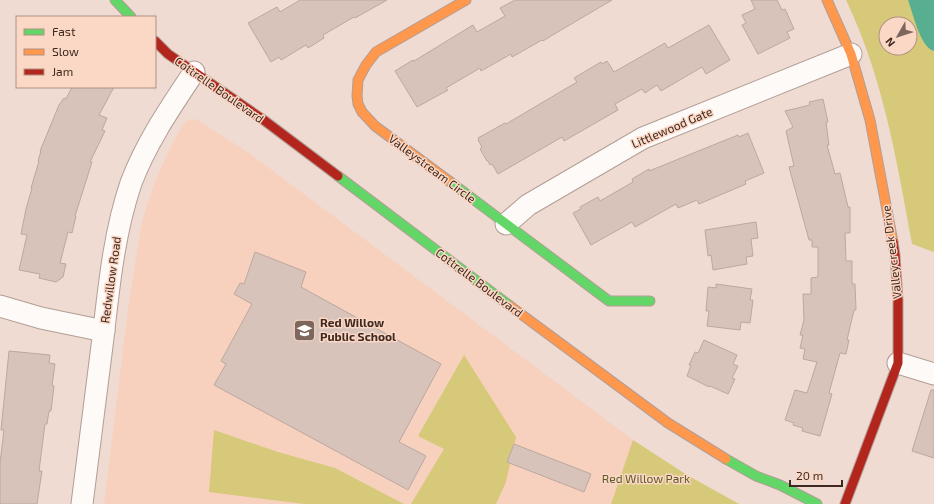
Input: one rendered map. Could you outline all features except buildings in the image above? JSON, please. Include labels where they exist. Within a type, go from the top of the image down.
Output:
[{"type":"street","points":[[115,0],[130,16]]},
{"type":"street","name":"Valleystream Circle","points":[[466,0],[376,52],[363,68],[357,83],[356,97],[362,112],[375,126],[609,301],[650,301]]},
{"type":"street","name":"Valleycreek Drive","points":[[827,0],[851,54],[871,127],[894,255],[898,300],[898,363],[858,474],[845,504]]},
{"type":"street","name":"Cottrelle Boulevard","points":[[156,43],[168,54],[265,121],[603,376],[668,423],[722,457],[817,504]]},
{"type":"street","name":"Littlewood Gate","points":[[506,224],[528,205],[643,138],[851,54]]},
{"type":"street","name":"Redwillow Road","points":[[82,504],[114,252],[124,205],[132,182],[156,128],[194,72]]},
{"type":"street","points":[[0,306],[41,318],[104,331]]},
{"type":"street","points":[[898,363],[934,374]]},
{"type":"shaded area","points":[[908,0],[934,0],[934,51],[929,48],[921,37],[918,29],[918,16],[913,16]]},
{"type":"shaded area","name":"Red Willow Public School","points":[[192,119],[198,120],[249,153],[633,440],[611,504],[104,504],[128,309],[140,232],[145,211],[157,177],[173,142],[186,121]]},
{"type":"green space","points":[[846,0],[934,0],[934,252],[912,244],[901,182],[887,120],[870,59]]},
{"type":"green space","points":[[464,355],[516,437],[506,482],[496,504],[411,504],[444,449],[418,436]]},
{"type":"green space","points":[[214,430],[278,452],[335,468],[404,504],[305,504],[209,492]]},
{"type":"green space","name":"Red Willow Park","points":[[633,440],[687,475],[739,504],[611,504]]},
{"type":"traffic: fast","points":[[115,0],[130,16]]},
{"type":"traffic: fast","points":[[338,176],[510,306]]},
{"type":"traffic: fast","points":[[449,181],[609,301],[650,301]]},
{"type":"traffic: fast","points":[[726,459],[756,476],[780,485],[817,504]]},
{"type":"traffic: slow","points":[[449,181],[375,126],[362,112],[358,104],[358,80],[366,65],[376,52],[466,0]]},
{"type":"traffic: slow","points":[[827,0],[851,54],[870,120],[893,242]]},
{"type":"traffic: slow","points":[[510,306],[668,423],[726,459]]},
{"type":"traffic: jam","points":[[156,42],[168,54],[265,121],[338,176]]},
{"type":"traffic: jam","points":[[845,504],[898,363],[898,300],[893,242]]},
{"type":"place","name":"Red Willow Public School","points":[[305,330]]}]
